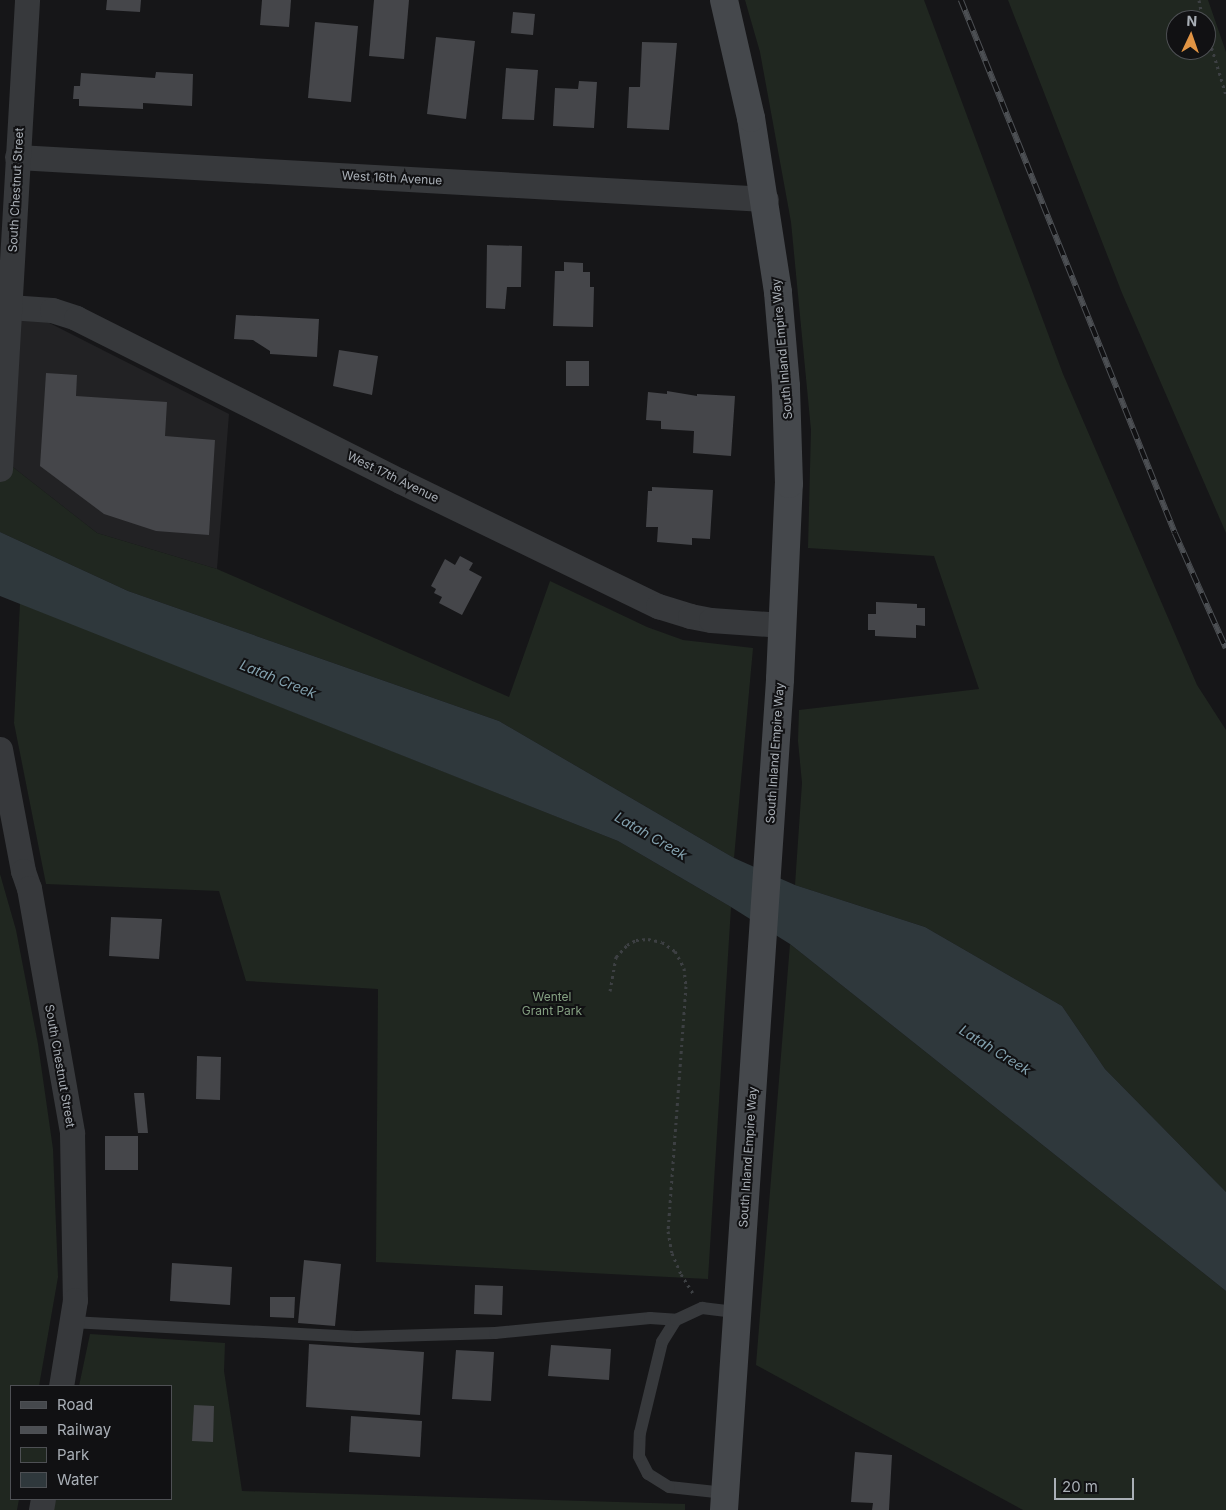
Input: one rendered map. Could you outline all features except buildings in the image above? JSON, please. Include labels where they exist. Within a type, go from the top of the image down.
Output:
[{"type":"street","name":"South Chestnut Street","points":[[0,469],[27,0]]},
{"type":"street","name":"South Inland Empire Way","points":[[724,0],[751,118],[766,199],[783,341],[788,436],[788,514],[783,625],[724,1502]]},
{"type":"street","name":"West 16th Avenue","points":[[18,157],[766,199]]},
{"type":"street","name":"West 17th Avenue","points":[[9,307],[52,310],[76,318],[400,481],[658,606],[690,616],[783,625]]},
{"type":"street","name":"South Chestnut Street","points":[[0,749],[23,870],[29,888],[72,1133],[75,1300],[61,1385]]},
{"type":"lane","points":[[72,1322],[357,1338],[495,1333],[650,1318],[676,1320],[702,1308],[737,1312]]},
{"type":"lane","points":[[676,1320],[662,1342],[640,1433],[639,1456],[648,1474],[669,1487],[724,1502]]},
{"type":"path","points":[[1215,60],[1226,95]]},
{"type":"path","points":[[610,992],[616,957],[627,945],[636,940],[648,939],[662,942],[675,951],[684,968],[686,986],[668,1231],[672,1253],[681,1274],[702,1308]]},
{"type":"shaded area","points":[[0,298],[229,414],[217,569],[97,533],[0,457]]},
{"type":"green space","points":[[745,0],[924,0],[1063,374],[1197,685],[1226,730],[1226,1192],[1105,1069],[1062,1006],[925,927],[795,885],[802,783],[798,741],[799,710],[979,689],[934,556],[808,548],[811,430],[791,222],[760,52]]},
{"type":"green space","points":[[1008,0],[1208,0],[1211,10],[1166,10],[1166,60],[1216,60],[1216,23],[1226,52],[1226,533],[1122,293]]},
{"type":"green space","points":[[0,457],[97,533],[217,569],[509,697],[550,581],[647,627],[683,640],[753,648],[734,858],[499,721],[128,591],[0,532]]},
{"type":"green space","name":"Wentel Grant Park","points":[[20,603],[618,841],[731,907],[708,1279],[376,1262],[378,989],[246,981],[219,891],[46,884],[14,723]]},
{"type":"green space","points":[[0,874],[16,930],[38,1044],[53,1149],[58,1277],[39,1385],[10,1385],[10,1500],[19,1500],[17,1510],[0,1510]]},
{"type":"green space","points":[[790,944],[1226,1291],[1226,1510],[1023,1510],[756,1365]]},
{"type":"green space","points":[[90,1334],[225,1343],[224,1371],[242,1491],[685,1504],[685,1510],[53,1510],[56,1500],[172,1500],[172,1385],[79,1385]]},
{"type":"water","name":"Latah Creek","points":[[0,532],[128,591],[499,721],[734,858],[795,885],[925,927],[1062,1006],[1105,1069],[1226,1192],[1226,1291],[790,944],[731,907],[618,841],[0,596]]},
{"type":"railway","points":[[961,0],[1175,533],[1226,648]]}]
